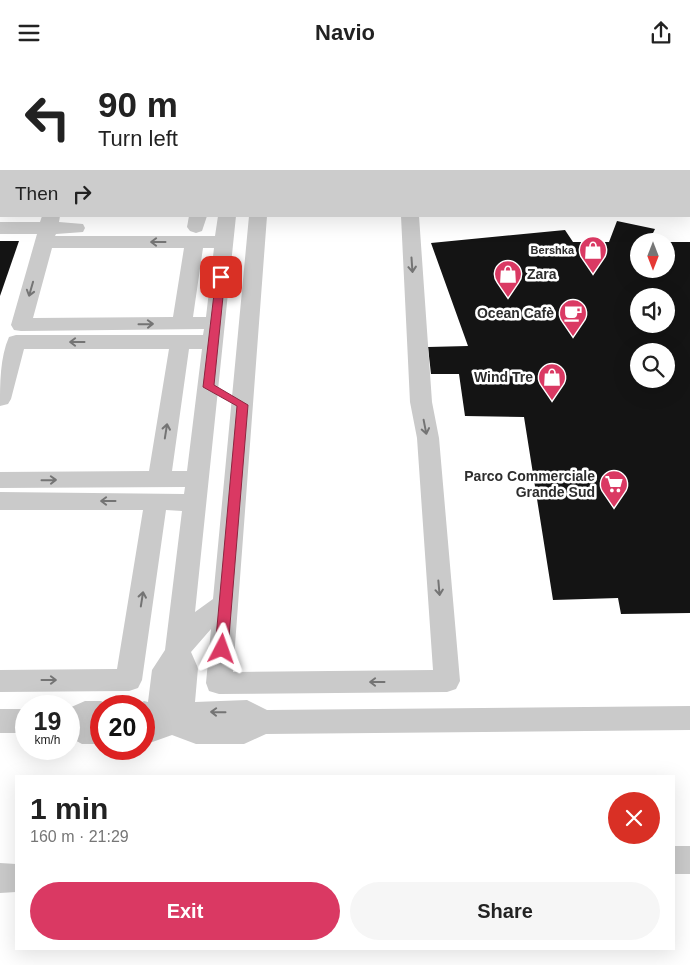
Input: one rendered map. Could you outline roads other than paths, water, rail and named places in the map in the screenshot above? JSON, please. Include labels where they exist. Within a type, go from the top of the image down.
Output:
[{"type":"street","points":[[258,217],[219,683],[447,681],[428,438],[420,402],[410,217]]},
{"type":"street","points":[[0,228],[226,229],[198,479],[174,657]]},
{"type":"street","points":[[0,399],[13,336],[48,229]]},
{"type":"street","points":[[0,681],[129,680],[196,229]]},
{"type":"street","points":[[13,336],[214,333]]},
{"type":"street","points":[[208,387],[243,405]]},
{"type":"street","points":[[0,501],[158,490],[198,479]]},
{"type":"street","points":[[0,480],[158,490],[195,503]]},
{"type":"street","points":[[130,673],[174,657],[202,621],[225,603]]},
{"type":"street","points":[[155,729],[171,724],[182,704],[185,668],[174,657]]},
{"type":"street","points":[[155,717],[196,732],[244,732],[263,722],[690,718]]},
{"type":"street","points":[[0,721],[15,721]]},
{"type":"street","points":[[675,861],[690,860]]},
{"type":"street","points":[[0,878],[15,878]]},
{"type":"place","name":"Bershka","points":[[593,274]]},
{"type":"place","name":"Zara","points":[[508,298]]},
{"type":"place","name":"Ocean Cafè","points":[[573,337]]},
{"type":"place","name":"Wind Tre","points":[[552,401]]},
{"type":"place","name":"Parco Commerciale Grande Sud","points":[[614,508]]}]
